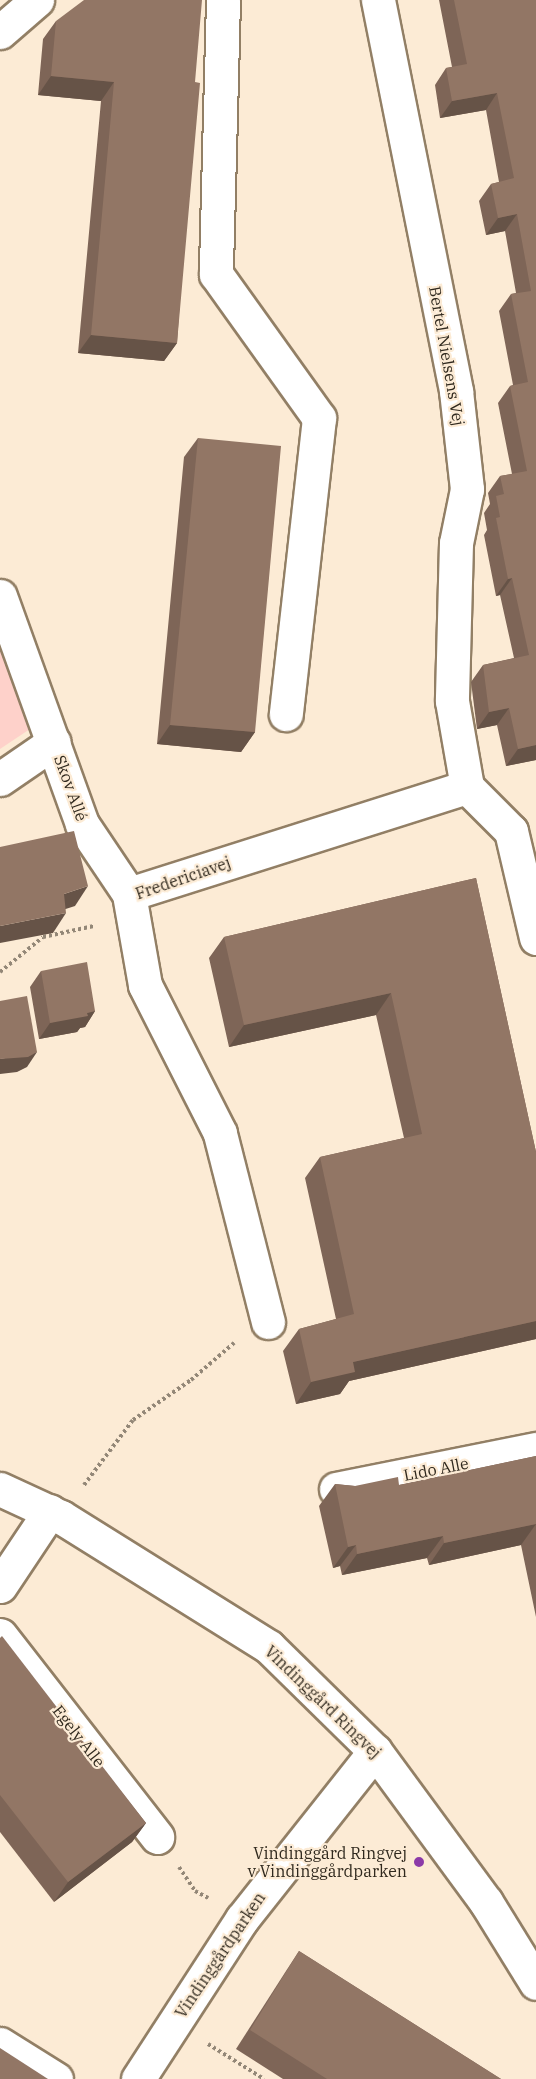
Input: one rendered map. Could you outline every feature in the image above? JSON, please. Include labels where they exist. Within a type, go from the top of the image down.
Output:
[{"type":"street","points":[[0,32],[37,0]]},
{"type":"street","points":[[223,0],[216,274],[319,418],[286,714]]},
{"type":"street","name":"Bertel Nielsens Vej","points":[[378,0],[456,391],[466,489],[456,543],[452,701],[467,787]]},
{"type":"street","name":"Skov Allé","points":[[0,596],[82,824],[132,905]]},
{"type":"street","name":"Skov Allé","points":[[0,779],[54,742]]},
{"type":"street","points":[[467,787],[511,831],[536,938]]},
{"type":"street","name":"Fredericiavej","points":[[268,1322],[220,1133],[145,985],[132,905],[467,787]]},
{"type":"street","name":"Lido Alle","points":[[336,1489],[536,1449]]},
{"type":"street","name":"Vindinggård Ringvej","points":[[0,1489],[55,1514],[269,1647],[375,1751],[486,1902],[536,1983]]},
{"type":"street","points":[[0,1586],[55,1514]]},
{"type":"street","name":"Egely Alle","points":[[0,1635],[157,1837]]},
{"type":"street","name":"Vindinggårdparken","points":[[138,2079],[242,1919],[375,1751]]},
{"type":"street","points":[[0,2044],[56,2079]]},
{"type":"path","points":[[0,972],[43,937],[132,905]]},
{"type":"path","points":[[55,1514],[133,1420],[191,1380],[221,1351],[268,1322]]},
{"type":"path","points":[[157,1837],[195,1891],[242,1919]]},
{"type":"path","points":[[175,2022],[264,2079]]},
{"type":"shaded area","points":[[0,634],[33,727],[0,749]]},
{"type":"building","points":[[84,0],[202,0],[195,82],[200,83],[177,343],[91,335],[114,82],[51,76],[56,21]]},
{"type":"building","points":[[454,0],[536,0],[536,745],[518,749],[509,708],[489,712],[483,665],[529,655],[512,578],[508,579],[496,518],[500,517],[496,496],[504,494],[500,476],[527,471],[510,386],[528,382],[511,294],[531,291],[517,214],[498,218],[491,184],[514,178],[497,93],[452,101],[446,68],[467,64]]},
{"type":"building","points":[[198,438],[281,446],[255,732],[170,725]]},
{"type":"building","points":[[74,831],[88,886],[64,894],[66,913],[0,926],[0,847]]},
{"type":"building","points":[[476,878],[536,1152],[536,1321],[353,1362],[355,1372],[311,1382],[299,1329],[354,1314],[320,1157],[422,1134],[391,993],[244,1025],[224,937]]},
{"type":"building","points":[[87,962],[95,1011],[87,1013],[88,1016],[50,1023],[41,971]]},
{"type":"building","points":[[27,996],[37,1052],[28,1057],[0,1059],[0,1001]]},
{"type":"building","points":[[536,1456],[536,1524],[444,1543],[443,1536],[357,1554],[356,1545],[348,1547],[335,1484],[355,1486],[398,1477],[399,1485]]},
{"type":"building","points":[[2,1636],[146,1823],[68,1882],[0,1795],[0,1638]]},
{"type":"building","points":[[299,1951],[501,2079],[327,2079],[250,2030]]},
{"type":"building","points":[[0,2048],[48,2079],[0,2079]]},
{"type":"place","name":"Vindinggård Ringvej v Vindinggårdparken","points":[[419,1862]]}]
